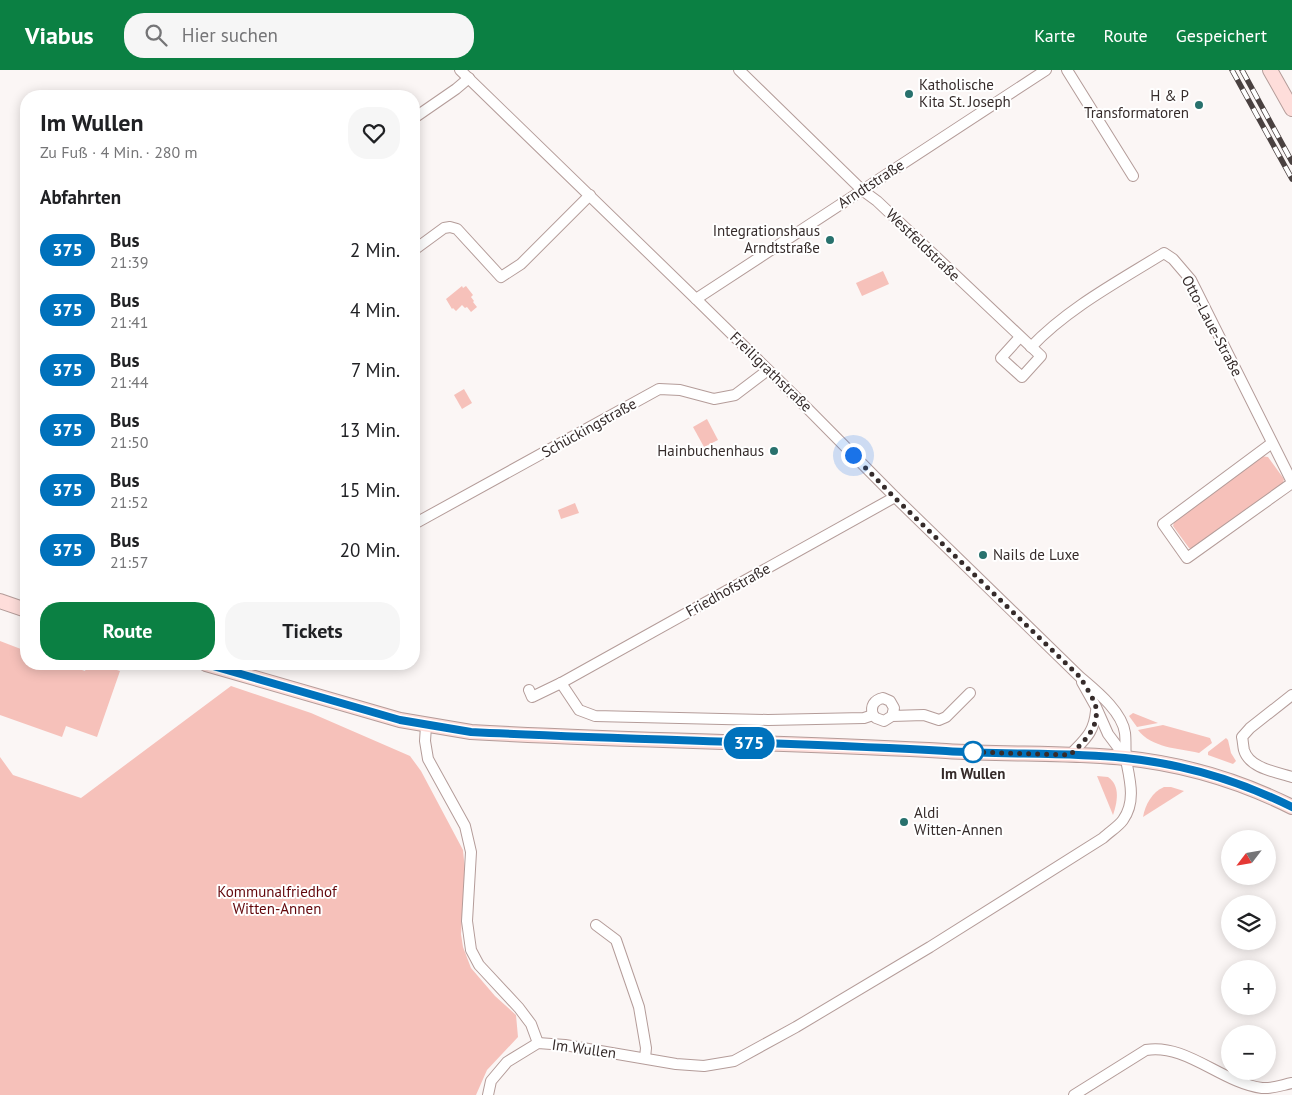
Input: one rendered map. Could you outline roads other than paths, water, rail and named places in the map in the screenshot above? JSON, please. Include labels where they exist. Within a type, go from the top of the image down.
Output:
[{"type":"main road","points":[[1270,70],[1292,109]]},
{"type":"main road","points":[[0,601],[20,608]]},
{"type":"main road","points":[[227,670],[400,720],[426,726],[471,732],[1126,758],[1160,763],[1213,775],[1270,796],[1292,807]]},
{"type":"street","name":"Freiligrathstraße","points":[[460,70],[696,299],[895,498],[1080,677],[1103,696],[1125,731],[1126,758]]},
{"type":"street","name":"Westfeldstraße","points":[[739,70],[862,190],[877,201],[1020,337]]},
{"type":"street","name":"Arndtstraße","points":[[696,299],[1046,70]]},
{"type":"street","points":[[1066,70],[1133,176]]},
{"type":"street","points":[[420,114],[469,78]]},
{"type":"street","points":[[420,246],[444,228],[457,229],[501,277],[520,264],[590,195]]},
{"type":"street","name":"Otto-Laue-Straße","points":[[1031,347],[1088,300],[1164,253],[1173,259],[1191,280],[1292,483],[1188,558],[1163,524],[1272,443]]},
{"type":"street","points":[[1020,337],[1041,356],[1022,377],[1001,358],[1020,337]]},
{"type":"street","name":"Schückingstraße","points":[[420,521],[659,389],[680,390],[714,399],[735,395],[768,370]]},
{"type":"street","name":"Friedhofstraße","points":[[529,690],[532,697],[561,683],[895,498]]},
{"type":"street","name":"Freiligrathstraße","points":[[1080,677],[1108,734],[1126,758]]},
{"type":"street","points":[[561,683],[579,710],[595,716],[768,720],[864,718],[873,714]]},
{"type":"street","points":[[892,716],[894,712],[893,704],[887,699],[882,698],[874,702],[872,706],[873,714],[880,720],[884,721],[892,716],[924,716],[939,720],[946,717],[970,693]]},
{"type":"street","points":[[1292,695],[1250,728],[1242,737],[1244,751],[1251,761],[1268,770],[1292,777]]},
{"type":"street","points":[[1070,755],[1090,735],[1095,724],[1096,707]]},
{"type":"street","points":[[426,726],[425,741],[428,759],[465,826],[471,852],[467,922],[471,950],[479,965],[531,1024],[538,1043]]},
{"type":"street","name":"Im Wullen","points":[[488,1095],[492,1081],[507,1062],[538,1043],[565,1045],[676,1064],[704,1066],[734,1061],[796,1027],[938,942],[1103,838],[1122,821],[1128,811],[1132,785],[1126,758]]},
{"type":"street","points":[[596,925],[616,940],[639,1007],[646,1048],[644,1058]]},
{"type":"street","points":[[1074,1095],[1146,1050],[1156,1049],[1176,1052],[1247,1085],[1264,1088],[1292,1083]]},
{"type":"railway","points":[[1232,70],[1292,179]]},
{"type":"railway","points":[[1242,70],[1292,162]]},
{"type":"place","name":"Katholische Kita St. Joseph","points":[[909,94]]},
{"type":"place","name":"H & P Transformatoren","points":[[1199,105]]},
{"type":"place","name":"Integrationshaus Arndtstraße","points":[[830,240]]},
{"type":"place","name":"Hainbuchenhaus","points":[[774,451]]},
{"type":"place","name":"Nails de Luxe","points":[[983,555]]},
{"type":"place","name":"Im Wullen","points":[[973,752]]},
{"type":"place","name":"Aldi Witten-Annen","points":[[904,822]]},
{"type":"park label","name":"Kommunalfriedhof Witten-Annen","points":[[277,900]]}]
